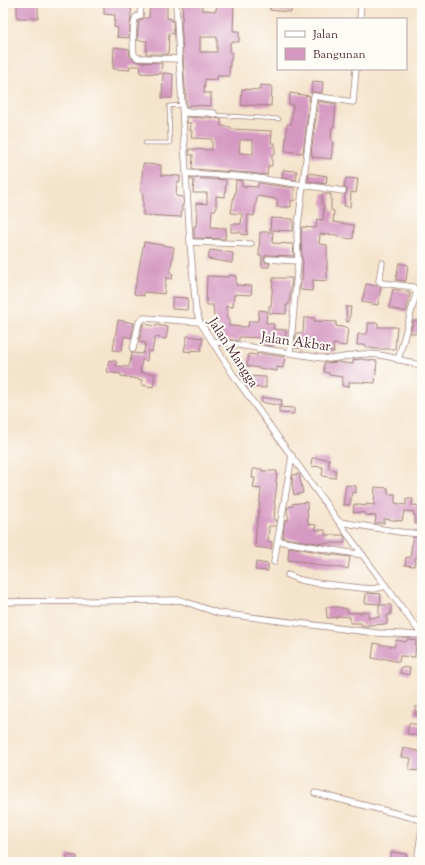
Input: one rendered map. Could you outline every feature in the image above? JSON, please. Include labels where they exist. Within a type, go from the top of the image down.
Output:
[{"type":"street","points":[[141,3],[140,16],[136,17],[134,20],[134,55],[138,58],[179,59]]},
{"type":"street","name":"Jalan Mangga","points":[[176,3],[190,242],[196,310],[200,322],[234,376],[422,635]]},
{"type":"street","points":[[360,18],[361,3]]},
{"type":"street","points":[[290,353],[298,261],[297,235],[314,96],[353,102],[356,70]]},
{"type":"street","points":[[182,110],[214,113]]},
{"type":"street","points":[[186,173],[250,177],[343,191]]},
{"type":"street","points":[[190,242],[251,244]]},
{"type":"street","points":[[268,259],[298,261]]},
{"type":"street","points":[[382,263],[379,281],[382,283],[413,287],[416,291],[398,360]]},
{"type":"street","points":[[132,349],[139,322],[144,318],[200,322]]},
{"type":"street","name":"Jalan Akbar","points":[[212,341],[329,359],[345,358],[364,354],[383,356],[422,366]]},
{"type":"street","points":[[274,562],[292,456]]},
{"type":"street","points":[[340,522],[400,532],[422,534]]},
{"type":"street","points":[[278,541],[363,555]]},
{"type":"street","points":[[288,575],[300,580],[316,583],[372,589],[386,586]]},
{"type":"street","points":[[3,602],[180,600],[218,613],[377,633],[422,635]]},
{"type":"street","points":[[315,793],[422,820]]},
{"type":"street","points":[[417,862],[422,828]]},
{"type":"lane","points":[[145,143],[170,143],[169,106],[182,110],[279,119]]},
{"type":"building","points":[[17,3],[38,3],[38,18],[17,18]]},
{"type":"building","points":[[104,3],[132,3],[129,38],[117,37],[118,28],[114,27],[115,15],[104,14]]},
{"type":"building","points":[[150,3],[167,3],[167,18],[172,19],[171,21],[173,21],[174,34],[169,33],[168,54],[146,54],[147,41],[137,40],[139,21],[144,18],[149,18]]},
{"type":"building","points":[[183,3],[202,3],[202,10],[216,11],[217,3],[234,3],[233,31],[239,31],[239,42],[230,42],[230,53],[232,53],[229,76],[217,76],[217,80],[205,79],[204,93],[211,93],[211,106],[189,105],[186,107],[182,21]],"holes":[[[200,37],[217,37],[217,52],[200,52]]]},
{"type":"building","points":[[270,3],[291,3],[291,12],[270,10]]},
{"type":"building","points":[[114,47],[129,49],[130,57],[138,62],[162,63],[161,74],[140,73],[141,66],[130,66],[129,70],[113,69]]},
{"type":"building","points":[[163,73],[173,74],[172,98],[162,98]]},
{"type":"building","points":[[313,81],[323,82],[322,93],[311,93]]},
{"type":"building","points":[[260,85],[272,86],[271,106],[241,105],[242,89],[260,90]]},
{"type":"building","points":[[290,93],[310,96],[303,153],[285,151],[287,124],[291,124],[293,105],[289,104]]},
{"type":"building","points":[[318,101],[336,104],[334,127],[332,127],[331,140],[333,141],[331,159],[312,157],[311,154]]},
{"type":"building","points":[[187,117],[206,117],[221,119],[221,126],[231,127],[231,129],[272,131],[271,143],[275,143],[275,155],[272,154],[272,166],[268,166],[267,175],[192,169],[193,155],[189,155],[189,149],[212,150],[212,139],[191,138],[191,123],[187,123]],"holes":[[[240,140],[253,140],[253,154],[239,153]]]},
{"type":"building","points":[[143,164],[161,165],[161,175],[180,176],[180,182],[177,182],[176,196],[183,197],[184,205],[182,205],[181,217],[143,215],[143,192],[141,192]]},
{"type":"building","points":[[283,170],[297,171],[296,180],[282,178]]},
{"type":"building","points":[[309,173],[327,176],[326,184],[308,181]]},
{"type":"building","points":[[190,178],[226,180],[225,197],[216,196],[216,210],[212,210],[211,227],[226,228],[225,239],[194,238],[194,226],[196,226],[197,209],[196,203],[207,204],[207,193],[193,193],[194,180],[191,180]]},
{"type":"building","points":[[346,178],[358,179],[356,193],[351,192],[350,207],[344,206],[347,191],[344,187]]},
{"type":"building","points":[[236,180],[242,181],[242,186],[258,187],[258,183],[294,188],[294,201],[291,200],[291,207],[277,207],[277,199],[257,196],[254,216],[248,215],[247,235],[241,234],[241,232],[231,232],[231,224],[241,224],[242,214],[231,213],[235,195]]},
{"type":"building","points":[[322,194],[331,194],[331,210],[334,211],[333,222],[354,225],[353,239],[337,237],[337,235],[320,234],[319,244],[327,245],[327,281],[313,280],[312,291],[300,290],[303,260],[301,235],[302,227],[316,228],[317,219],[323,220],[324,205],[322,205]]},
{"type":"building","points":[[271,218],[293,219],[293,231],[270,230]]},
{"type":"building","points":[[260,232],[273,232],[272,243],[293,244],[294,256],[266,255],[264,260],[266,263],[270,263],[269,267],[262,267],[262,256],[259,256]]},
{"type":"building","points":[[144,242],[174,247],[170,273],[173,274],[172,279],[166,278],[164,294],[144,292],[144,296],[134,294]]},
{"type":"building","points":[[210,250],[233,253],[232,263],[208,259]]},
{"type":"building","points":[[399,263],[408,265],[406,281],[396,280]]},
{"type":"building","points":[[229,275],[236,276],[236,285],[252,286],[251,295],[235,294],[233,307],[226,306],[229,326],[248,327],[249,321],[258,321],[259,310],[267,311],[266,323],[274,324],[273,329],[286,330],[285,344],[273,343],[273,346],[264,345],[264,338],[239,337],[239,340],[237,341],[221,338],[221,327],[215,327],[213,305],[206,305],[207,276],[229,277]]},
{"type":"building","points":[[273,278],[292,278],[289,304],[286,305],[286,314],[269,313]]},
{"type":"building","points":[[366,284],[381,287],[378,305],[362,302]]},
{"type":"building","points":[[393,289],[410,293],[406,312],[389,308]]},
{"type":"building","points":[[172,297],[188,298],[187,310],[172,309]]},
{"type":"building","points":[[346,307],[351,307],[349,322],[347,322]]},
{"type":"building","points":[[304,318],[314,318],[314,321],[336,322],[336,326],[348,328],[346,346],[333,344],[334,352],[327,352],[327,348],[295,348],[296,333],[303,333]]},
{"type":"building","points":[[118,320],[134,323],[131,338],[124,336],[121,351],[113,350]]},
{"type":"building","points":[[413,321],[422,321],[422,333],[410,333]]},
{"type":"building","points":[[368,323],[378,323],[378,327],[397,327],[395,349],[375,349],[366,347],[366,345],[357,345],[358,334],[367,334]]},
{"type":"building","points":[[143,324],[168,327],[166,339],[155,337],[152,352],[148,351],[147,361],[142,360],[140,372],[155,374],[153,387],[142,385],[142,380],[107,372],[109,360],[116,361],[116,366],[129,367],[132,353],[143,354],[146,343],[139,342]]},
{"type":"building","points":[[187,336],[203,338],[201,351],[184,351]]},
{"type":"building","points":[[257,353],[285,357],[283,368],[277,367],[277,371],[247,366],[249,354],[257,355]]},
{"type":"building","points":[[360,359],[377,361],[375,383],[349,382],[349,387],[342,386],[343,377],[329,375],[329,373],[324,372],[324,363],[337,362],[353,364],[353,360]]},
{"type":"building","points":[[248,376],[266,377],[266,388],[248,387]]},
{"type":"building","points":[[262,397],[282,400],[281,406],[261,402]]},
{"type":"building","points":[[279,407],[294,408],[294,414],[279,413]]},
{"type":"building","points":[[312,458],[329,459],[329,469],[336,470],[335,478],[322,476],[323,467],[311,466]]},
{"type":"building","points":[[253,469],[262,469],[262,471],[277,471],[277,483],[274,500],[274,520],[277,520],[276,526],[269,526],[268,541],[272,542],[271,549],[255,547],[261,489],[253,488],[255,478],[252,478]]},
{"type":"building","points":[[299,474],[303,493],[294,495],[292,484],[293,475]]},
{"type":"building","points":[[346,485],[356,486],[356,493],[352,492],[350,505],[343,505]]},
{"type":"building","points":[[375,487],[388,488],[388,494],[395,494],[395,503],[406,505],[406,499],[413,499],[412,505],[422,506],[422,524],[415,524],[415,515],[413,515],[414,512],[404,511],[402,521],[384,519],[384,523],[375,523],[376,516],[353,512],[354,504],[366,506],[366,504],[374,505]]},
{"type":"building","points":[[307,502],[308,524],[316,525],[315,530],[325,530],[325,535],[343,535],[345,538],[345,543],[324,544],[283,538],[285,520],[289,520],[287,510],[288,507],[293,506],[292,504]]},
{"type":"building","points":[[413,537],[421,538],[419,557],[416,557],[414,566],[405,565],[406,557],[410,558]]},
{"type":"building","points":[[289,547],[324,554],[350,557],[348,569],[288,560]]},
{"type":"building","points":[[256,562],[268,564],[268,571],[255,570]]},
{"type":"building","points":[[366,593],[381,594],[380,604],[365,603]]},
{"type":"building","points":[[379,605],[391,605],[391,615],[387,615],[387,624],[368,626],[361,625],[361,623],[350,623],[350,617],[337,616],[327,618],[326,607],[347,609],[347,612],[369,612],[368,618],[379,617]]},
{"type":"building","points":[[407,639],[416,640],[415,657],[400,656],[399,662],[382,658],[382,660],[372,658],[374,643],[394,647],[396,640],[406,642]]},
{"type":"building","points":[[401,667],[410,668],[409,675],[400,673]]},
{"type":"building","points":[[415,707],[422,707],[422,715],[415,715]]},
{"type":"building","points":[[409,723],[422,726],[422,736],[407,734]]},
{"type":"building","points":[[403,748],[422,752],[421,771],[409,770],[411,758],[401,757]]},
{"type":"building","points":[[391,852],[407,854],[407,862],[390,862]]},
{"type":"building","points":[[67,855],[77,856],[77,862],[66,862]]}]
